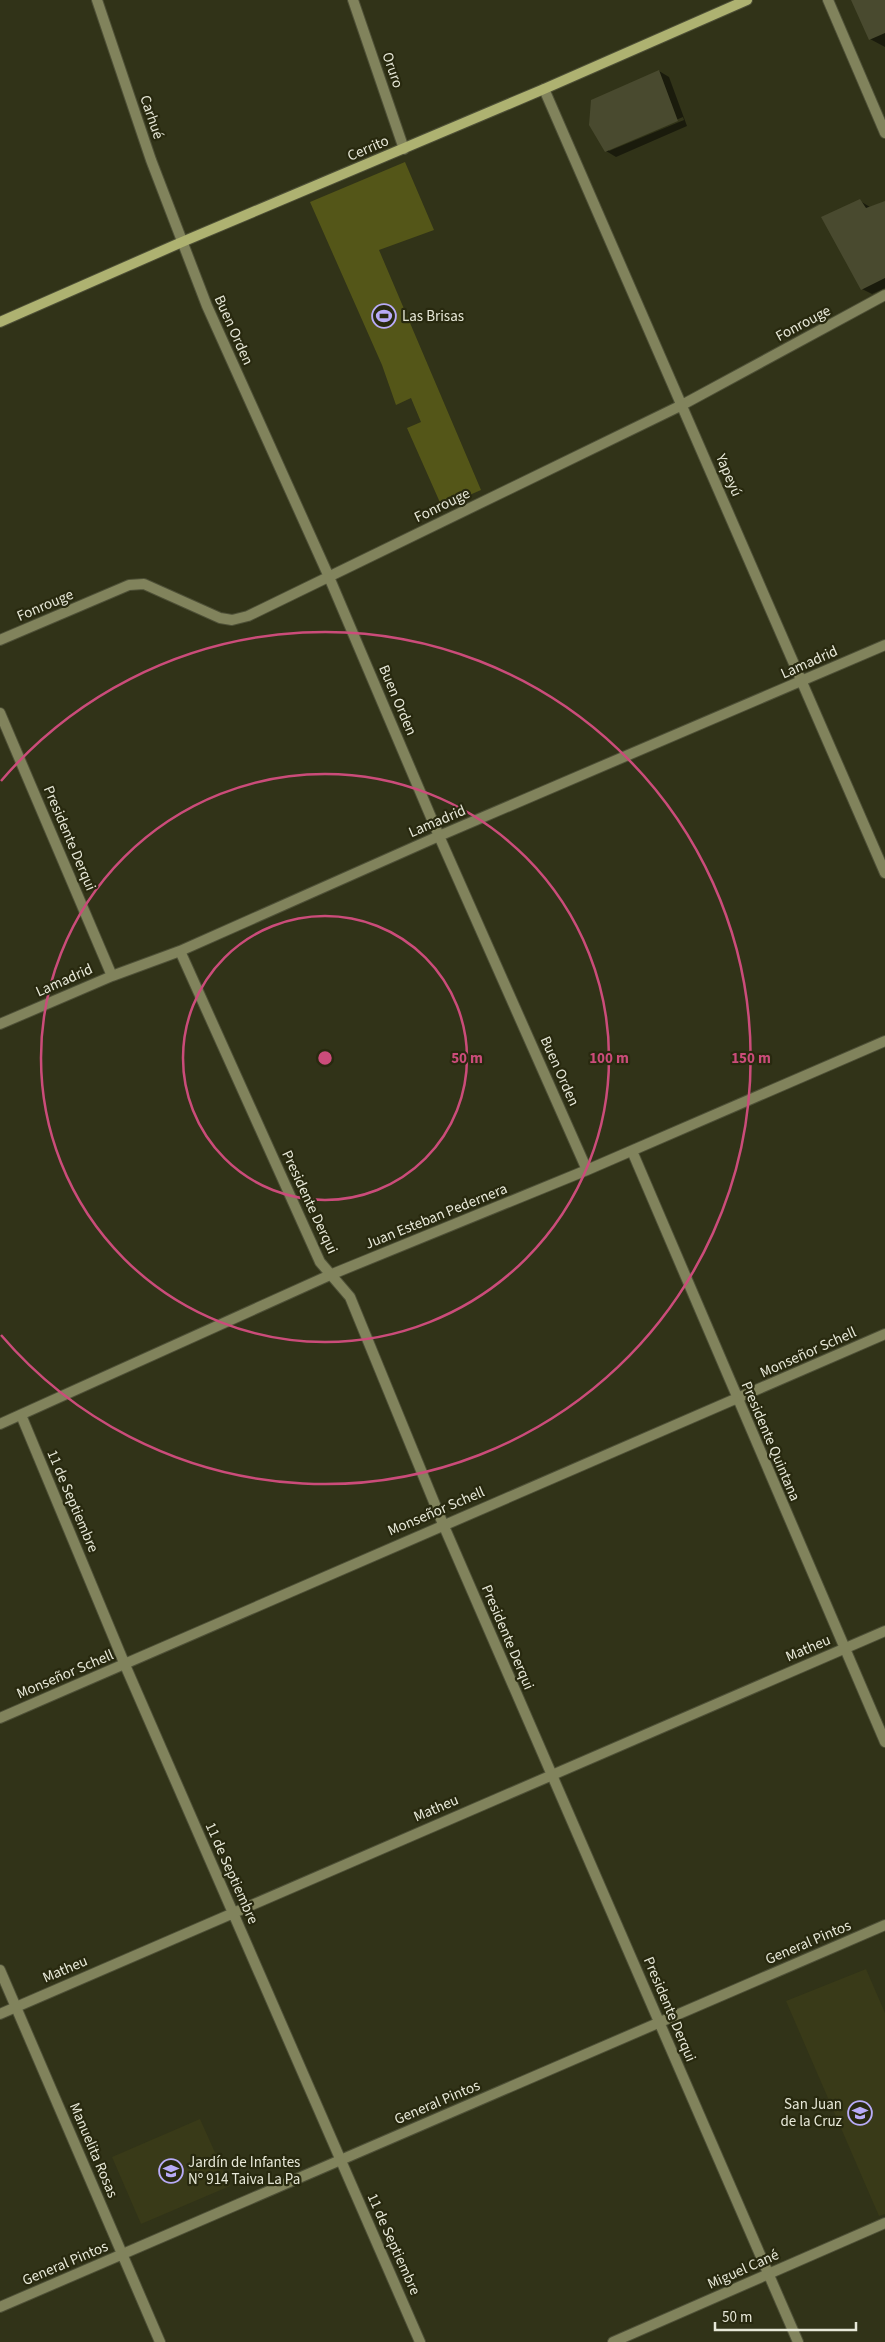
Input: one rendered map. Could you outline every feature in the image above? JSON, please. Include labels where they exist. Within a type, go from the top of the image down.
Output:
[{"type":"main road","name":"Cerrito","points":[[0,322],[182,242],[544,89],[740,1]]},
{"type":"street","name":"Carhué","points":[[97,0],[151,160],[182,242]]},
{"type":"street","name":"Oruro","points":[[354,0],[404,149]]},
{"type":"street","points":[[828,0],[885,133]]},
{"type":"street","name":"Yapeyú","points":[[544,89],[885,873]]},
{"type":"street","name":"Buen Orden","points":[[182,242],[219,334],[329,577],[439,836],[587,1170]]},
{"type":"street","name":"Fonrouge","points":[[0,640],[129,585],[144,584],[220,618],[232,620],[248,616],[682,405],[885,295]]},
{"type":"street","name":"Lamadrid","points":[[0,1024],[112,976],[180,951],[439,836],[802,682],[885,644]]},
{"type":"street","name":"Presidente Derqui","points":[[0,713],[112,976]]},
{"type":"street","name":"Presidente Derqui","points":[[180,951],[320,1262],[350,1297],[443,1524],[798,2342]]},
{"type":"street","name":"Juan Esteban Pedernera","points":[[0,1424],[330,1275],[587,1170],[885,1041]]},
{"type":"street","name":"Presidente Quintana","points":[[632,1151],[885,1742]]},
{"type":"street","name":"Monseñor Schell","points":[[0,1718],[125,1665],[443,1524],[885,1334]]},
{"type":"street","name":"11 de Septiembre","points":[[21,1415],[125,1665],[420,2342]]},
{"type":"street","name":"Matheu","points":[[0,2014],[551,1774],[885,1632]]},
{"type":"street","name":"General Pintos","points":[[0,2307],[885,1925]]},
{"type":"street","name":"Manuelita Rosas","points":[[0,1970],[160,2342]]},
{"type":"street","name":"Miguel Cané","points":[[613,2342],[885,2223]]},
{"type":"shaded area","name":"Las Brisas","points":[[405,162],[434,230],[379,250],[481,490],[442,507],[407,428],[421,422],[411,398],[396,405],[382,365],[310,202]]},
{"type":"shaded area","name":"San Juan de la Cruz","points":[[866,1969],[885,2013],[885,2214],[879,2216],[786,2001]]},
{"type":"shaded area","name":"Jardín de Infantes Nº 914 Taiva La Pa","points":[[200,2119],[230,2186],[141,2224],[112,2157]]},
{"type":"building","points":[[851,0],[885,0],[885,33],[869,40]]},
{"type":"building","points":[[659,70],[678,121],[605,152],[589,125],[591,100]]},
{"type":"building","points":[[860,199],[866,208],[885,201],[885,278],[861,290],[821,217]]},
{"type":"place","name":"Las Brisas","points":[[384,316]]},
{"type":"place","name":"San Juan de la Cruz","points":[[860,2113]]},
{"type":"place","name":"Jardín de Infantes Nº 914 Taiva La Pa","points":[[171,2171]]}]
